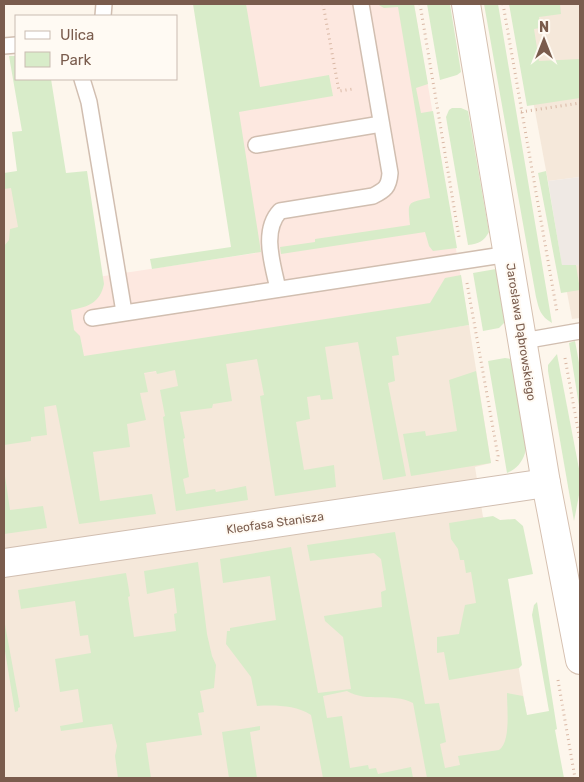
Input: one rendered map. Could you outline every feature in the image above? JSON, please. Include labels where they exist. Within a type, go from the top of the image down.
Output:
[{"type":"street","name":"Jarosława Dąbrowskiego","points":[[466,4],[546,483],[580,660]]},
{"type":"street","name":"Kleofasa Stanisza","points":[[4,563],[546,483]]},
{"type":"lane","points":[[278,289],[270,248],[271,230],[275,217],[280,211],[373,196],[384,191],[389,185],[390,173],[361,4]]},
{"type":"lane","points":[[82,80],[89,102],[124,312]]},
{"type":"lane","points":[[256,145],[381,124]]},
{"type":"lane","points":[[92,318],[508,254]]},
{"type":"lane","points":[[523,341],[580,330]]},
{"type":"path","points":[[323,4],[338,91],[358,88],[365,127]]},
{"type":"path","points":[[503,4],[580,440]]},
{"type":"path","points":[[522,112],[580,103]]},
{"type":"shaded area","points":[[215,4],[414,4],[469,325],[55,387],[38,286],[256,253]]},
{"type":"shaded area","points":[[515,4],[580,4],[580,177],[548,181]]},
{"type":"shaded area","points":[[580,177],[580,265],[562,266],[548,181]]},
{"type":"shaded area","points":[[19,185],[157,371],[469,325],[491,463],[475,467],[483,517],[495,525],[537,778],[4,778],[4,187]]},
{"type":"shaded area","points":[[580,265],[580,318],[572,319],[562,266]]},
{"type":"green space","points":[[193,4],[246,4],[260,87],[329,75],[333,96],[239,112],[261,252],[152,269],[150,259],[231,247]]},
{"type":"green space","points":[[377,4],[414,4],[428,84],[416,88],[421,113],[433,111],[457,248],[433,251],[429,246],[425,232],[281,254],[280,247],[315,242],[315,239],[410,225],[410,204],[430,198],[398,7],[384,8]]},
{"type":"green space","points":[[427,4],[450,4],[461,72],[440,80]]},
{"type":"green space","points":[[484,4],[498,4],[552,323],[542,315],[536,297]]},
{"type":"green space","points":[[509,4],[560,4],[561,14],[539,17],[540,28],[534,29],[539,61],[580,59],[580,98],[527,106]]},
{"type":"green space","points":[[9,56],[15,56],[15,80],[51,80],[66,173],[87,171],[104,284],[100,296],[96,300],[83,307],[71,310],[74,330],[80,336],[84,356],[430,303],[445,278],[461,275],[469,325],[396,337],[399,355],[392,356],[395,381],[388,383],[406,476],[383,480],[358,342],[325,347],[333,399],[321,400],[320,395],[307,397],[310,419],[296,422],[304,470],[334,465],[336,487],[275,496],[260,396],[264,395],[257,359],[226,364],[232,401],[213,404],[212,408],[180,412],[189,477],[183,479],[186,494],[215,489],[216,492],[246,486],[248,500],[176,511],[163,417],[165,416],[160,390],[178,386],[175,370],[157,374],[156,371],[144,373],[148,392],[140,393],[146,420],[127,424],[130,447],[93,452],[100,501],[152,494],[156,514],[79,524],[56,405],[44,407],[47,435],[31,437],[31,441],[4,445],[4,246],[9,240],[10,229],[18,227],[11,188],[4,189],[4,173],[17,171],[12,132],[22,131]]},
{"type":"green space","points":[[452,108],[461,108],[468,111],[489,232],[481,242],[472,245],[468,245],[446,117]]},
{"type":"green space","points":[[546,171],[562,265],[576,265],[580,290],[561,293],[538,173]]},
{"type":"green space","points":[[496,269],[505,322],[499,328],[483,331],[473,273]]},
{"type":"green space","points":[[575,341],[580,368],[580,412],[569,343]]},
{"type":"green space","points":[[557,354],[580,474],[580,490],[574,521],[548,371],[548,365]]},
{"type":"green space","points":[[505,358],[512,359],[526,445],[524,457],[520,463],[516,468],[507,473],[488,361]]},
{"type":"green space","points":[[476,371],[491,463],[411,476],[403,434],[425,431],[426,436],[457,431],[449,380]]},
{"type":"green space","points":[[4,469],[10,510],[43,506],[47,528],[4,534]]},
{"type":"green space","points":[[493,516],[500,520],[515,519],[523,526],[533,574],[508,579],[522,665],[519,668],[449,680],[444,652],[437,653],[437,637],[459,634],[465,605],[476,603],[471,572],[466,573],[464,560],[460,560],[458,549],[451,539],[449,523]]},
{"type":"green space","points":[[395,532],[425,704],[439,703],[446,742],[440,744],[445,768],[460,765],[458,756],[499,750],[503,746],[508,724],[507,693],[523,696],[527,715],[549,711],[532,615],[534,605],[537,602],[557,729],[555,730],[564,778],[427,778],[413,703],[397,698],[355,695],[347,691],[323,696],[327,718],[342,716],[350,768],[368,765],[369,769],[376,768],[378,774],[411,767],[413,778],[323,778],[311,715],[292,707],[257,706],[251,677],[226,644],[227,631],[230,631],[230,628],[276,620],[270,576],[223,583],[220,559],[291,547],[318,693],[351,689],[343,637],[325,621],[324,616],[382,607],[381,592],[386,590],[381,559],[374,553],[310,561],[307,545]]},
{"type":"green space","points":[[198,562],[207,634],[216,665],[214,688],[200,691],[204,712],[198,713],[202,735],[146,743],[151,778],[118,778],[115,756],[117,746],[112,724],[61,731],[60,726],[83,722],[78,689],[60,692],[55,659],[91,653],[88,635],[80,636],[75,601],[21,609],[18,590],[126,573],[134,637],[176,631],[174,614],[177,613],[174,588],[147,594],[144,571]]},
{"type":"green space","points":[[4,619],[20,707],[15,712],[4,645]]},
{"type":"green space","points":[[260,726],[260,730],[250,732],[257,778],[229,778],[222,732]]}]
